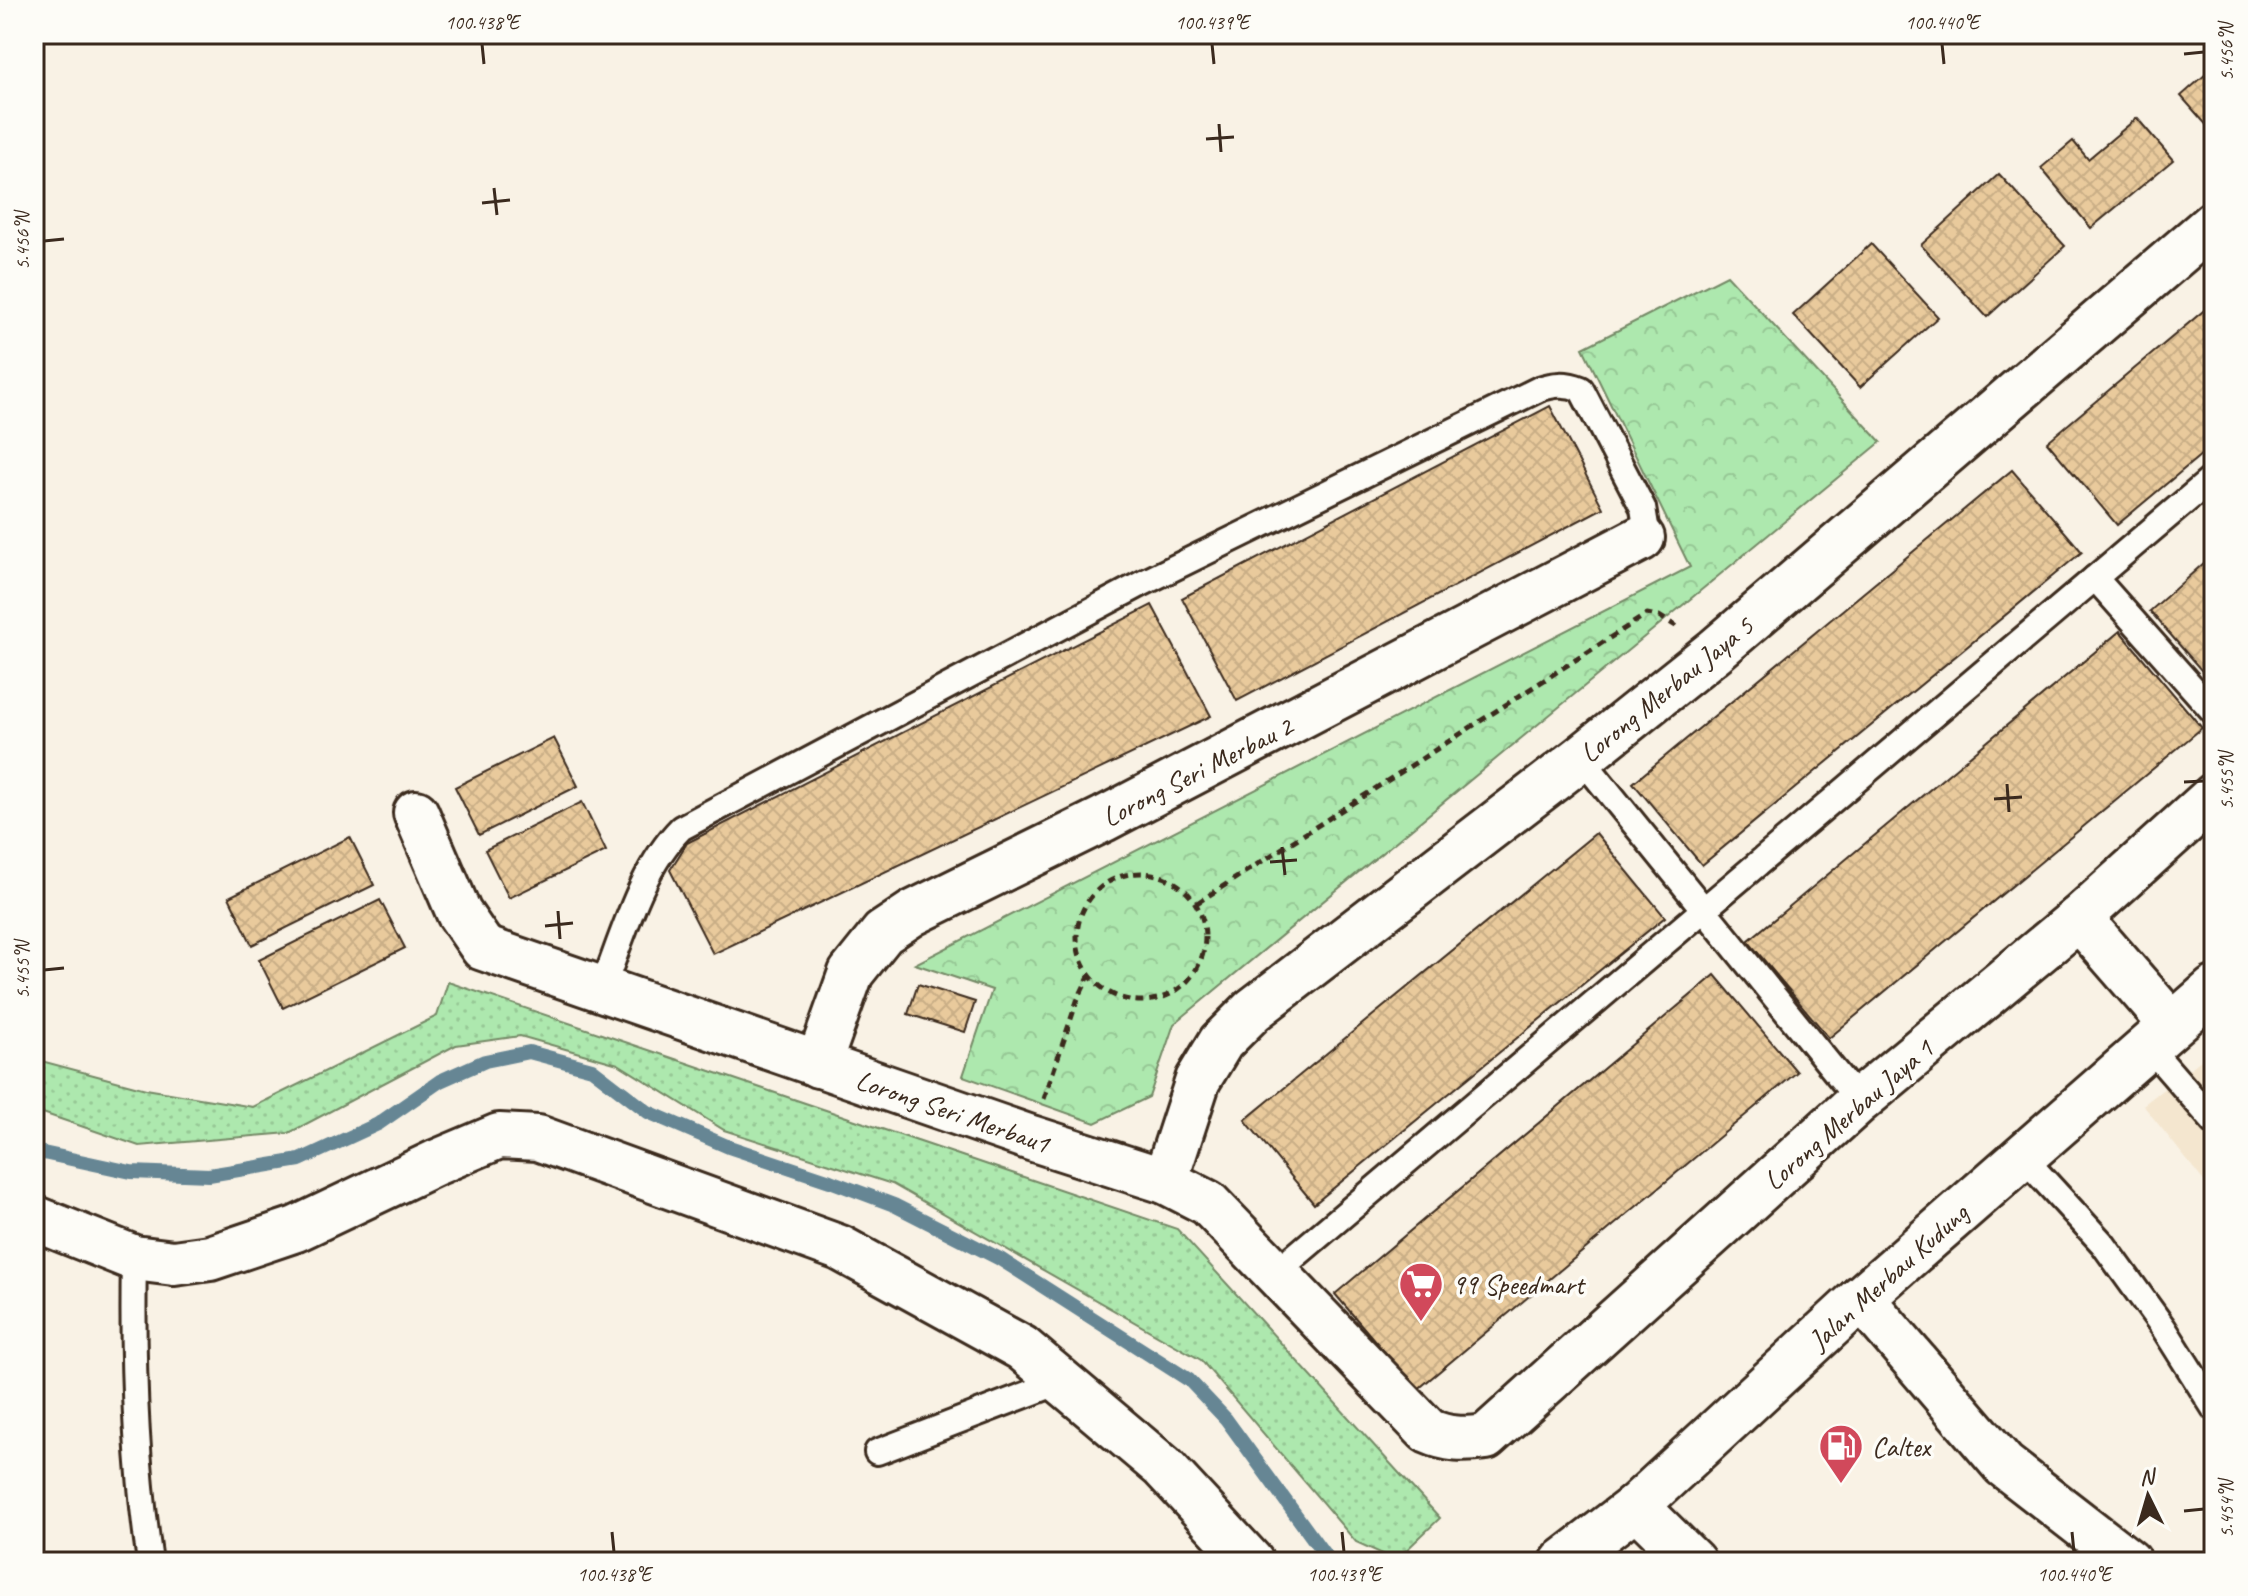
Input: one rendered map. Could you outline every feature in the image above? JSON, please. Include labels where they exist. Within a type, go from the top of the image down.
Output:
[{"type":"street","name":"Lorong Merbau Jaya 5","points":[[1165,1181],[1198,1080],[1221,1042],[1253,1010],[1716,650],[2214,223]]},
{"type":"street","name":"Lorong Seri Merbau 2","points":[[818,1065],[851,973],[883,933],[913,913],[1104,819],[1642,538]]},
{"type":"street","name":"Lorong Merbau Jaya 1","points":[[1486,1437],[1859,1101],[2079,918],[2214,796]]},
{"type":"street","name":"Lorong Seri Merbau1","points":[[416,813],[459,913],[483,948],[1031,1138],[1165,1181],[1208,1203],[1428,1431],[1444,1438],[1463,1440],[1486,1437]]},
{"type":"street","points":[[2079,918],[2160,1035]]},
{"type":"street","name":"Jalan Merbau Kudung","points":[[1563,1562],[1636,1506],[1861,1298],[2214,989]]},
{"type":"street","points":[[34,1218],[134,1258],[174,1263],[210,1258],[296,1229],[499,1136],[538,1138],[840,1248],[1022,1348],[1163,1467],[1251,1562]]},
{"type":"street","points":[[1861,1298],[2004,1465],[2129,1562]]},
{"type":"street","points":[[1636,1506],[1693,1562]]},
{"type":"lane","points":[[602,989],[653,863],[681,828],[1141,584],[1539,389],[1570,384],[1581,389],[1643,508],[1646,526],[1642,538]]},
{"type":"lane","points":[[1274,1274],[2214,477]]},
{"type":"lane","points":[[2095,578],[2214,712]]},
{"type":"lane","points":[[1581,758],[1859,1101]]},
{"type":"lane","points":[[2160,1035],[2214,1122]]},
{"type":"lane","points":[[2023,1157],[2103,1244],[2163,1327],[2214,1408]]},
{"type":"lane","points":[[134,1258],[133,1325],[143,1516],[150,1562]]},
{"type":"lane","points":[[877,1452],[1062,1381]]},
{"type":"path","points":[[1197,903],[1647,614],[1659,616],[1716,650]]},
{"type":"path","points":[[1144,873],[1164,877],[1183,888],[1197,903],[1204,921],[1204,951],[1192,977],[1177,991],[1160,999],[1140,1002],[1120,999],[1089,976],[1079,957],[1076,937],[1079,916],[1104,883],[1123,875],[1144,873]]},
{"type":"path","points":[[1031,1138],[1077,1001],[1089,976]]},
{"type":"shaded area","points":[[2214,1050],[2214,1194],[2143,1105]]},
{"type":"green space","points":[[1727,275],[1881,442],[1174,1024],[1149,1097],[1095,1123],[963,1076],[992,990],[915,964],[1690,567],[1583,348]]},
{"type":"green space","points":[[448,982],[1177,1229],[1440,1518],[1396,1560],[1356,1542],[1201,1360],[892,1184],[724,1130],[618,1064],[520,1036],[456,1045],[289,1133],[139,1146],[34,1110],[34,1059],[146,1089],[253,1107],[437,1016]]},
{"type":"building","points":[[2214,67],[2214,125],[2210,129],[2181,96]]},
{"type":"building","points":[[2137,118],[2173,160],[2091,228],[2041,168],[2073,141],[2088,159]]},
{"type":"building","points":[[1999,174],[2065,246],[1987,317],[1921,245]]},
{"type":"building","points":[[1871,244],[1938,317],[1860,387],[1793,315]]},
{"type":"building","points":[[2214,302],[2214,444],[2117,525],[2047,442]]},
{"type":"building","points":[[1550,406],[1603,508],[1237,701],[1182,598]]},
{"type":"building","points":[[2012,470],[2082,552],[1702,865],[1633,783]]},
{"type":"building","points":[[2214,554],[2214,685],[2150,611]]},
{"type":"building","points":[[1152,605],[1211,716],[713,954],[670,870],[687,843]]},
{"type":"building","points":[[2120,631],[2202,728],[1829,1038],[1748,941]]},
{"type":"building","points":[[554,738],[578,786],[479,835],[455,787]]},
{"type":"building","points":[[582,802],[606,851],[509,898],[485,850]]},
{"type":"building","points":[[1596,833],[1665,917],[1314,1204],[1245,1120]]},
{"type":"building","points":[[350,837],[374,885],[252,945],[229,897]]},
{"type":"building","points":[[380,900],[405,948],[283,1008],[259,960]]},
{"type":"building","points":[[1715,975],[1797,1072],[1417,1390],[1335,1294]]},
{"type":"building","points":[[918,984],[975,1002],[965,1032],[908,1014]]},
{"type":"waterway","points":[[34,1151],[131,1172],[209,1175],[300,1160],[378,1124],[440,1081],[485,1061],[529,1052],[592,1069],[648,1112],[729,1147],[894,1205],[1000,1259],[1189,1380],[1226,1419],[1330,1562]]},
{"type":"place","name":"99 Speedmart","points":[[1421,1323]]},
{"type":"place","name":"Caltex","points":[[1841,1485]]}]
